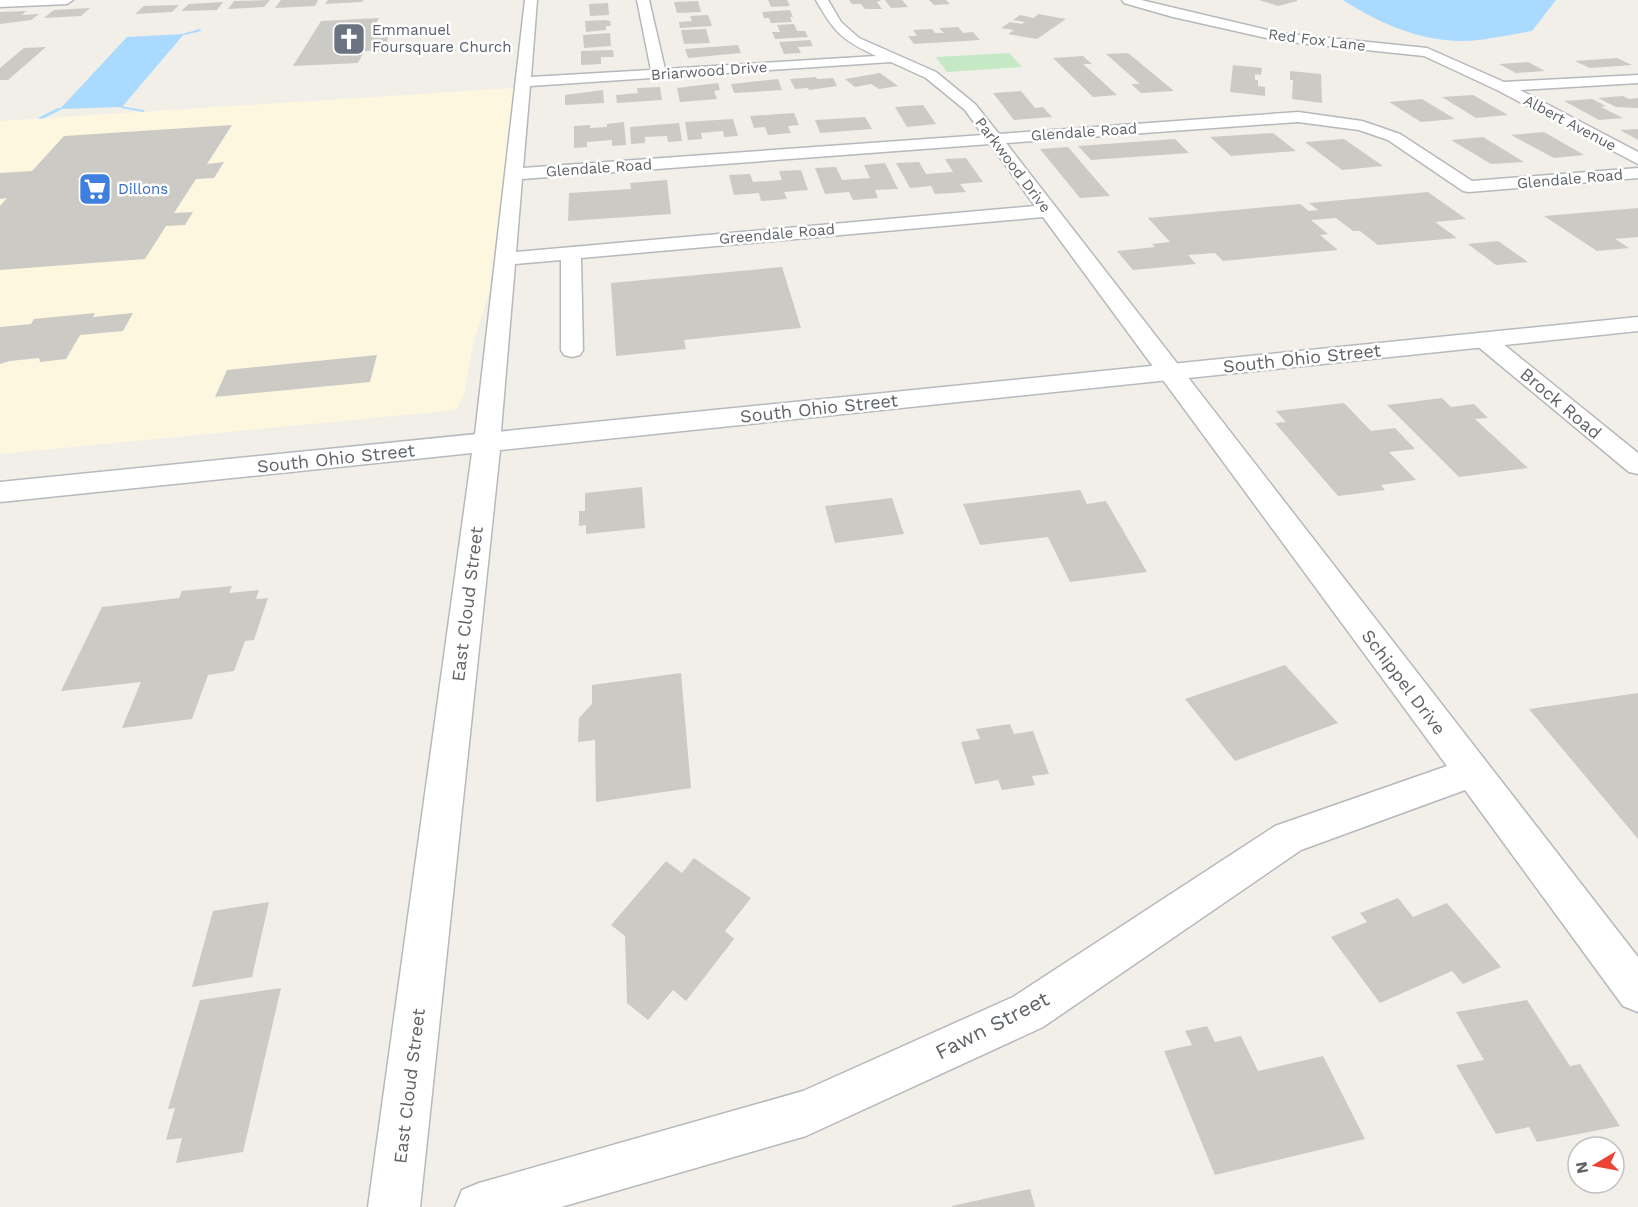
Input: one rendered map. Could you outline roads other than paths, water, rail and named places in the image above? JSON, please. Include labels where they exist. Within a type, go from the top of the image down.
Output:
[{"type":"main road","name":"South Ohio Street","points":[[0,492],[1638,324]]},
{"type":"main road","name":"East Cloud Street","points":[[394,1207],[486,443]]},
{"type":"street","points":[[0,3],[67,0]]},
{"type":"street","name":"East Cloud Street","points":[[486,443],[531,0]]},
{"type":"street","points":[[643,0],[659,74]]},
{"type":"street","name":"Parkwood Drive","points":[[822,0],[836,24],[854,41],[931,75],[970,107],[1170,372]]},
{"type":"street","name":"Red Fox Lane","points":[[1128,0],[1173,13],[1280,37],[1427,52],[1502,87]]},
{"type":"street","name":"Briarwood Drive","points":[[524,82],[894,59]]},
{"type":"street","points":[[1502,87],[1638,79]]},
{"type":"street","name":"Albert Avenue","points":[[1502,87],[1638,159]]},
{"type":"street","name":"Glendale Road","points":[[513,174],[1298,117],[1362,126],[1394,137],[1469,187],[1638,173]]},
{"type":"street","name":"Greendale Road","points":[[506,259],[1047,211]]},
{"type":"street","points":[[571,253],[572,350]]},
{"type":"street","name":"Brock Road","points":[[1484,340],[1638,466]]},
{"type":"street","name":"Schippel Drive","points":[[1170,372],[1638,991]]},
{"type":"street","name":"Fawn Street","points":[[479,1207],[806,1113],[1028,1012],[1288,838],[1472,772]]},
{"type":"water","points":[[1343,0],[1556,0],[1532,31],[1456,41],[1431,38],[1405,31]]},
{"type":"water","points":[[184,34],[122,107],[60,109],[127,37]]},
{"type":"waterway","points":[[184,34],[200,30]]},
{"type":"waterway","points":[[122,107],[143,111]]},
{"type":"waterway","points":[[40,118],[60,109]]},
{"type":"place","name":"Emmanuel Foursquare Church","points":[[349,39]]},
{"type":"place","name":"Dillons","points":[[95,189]]}]
